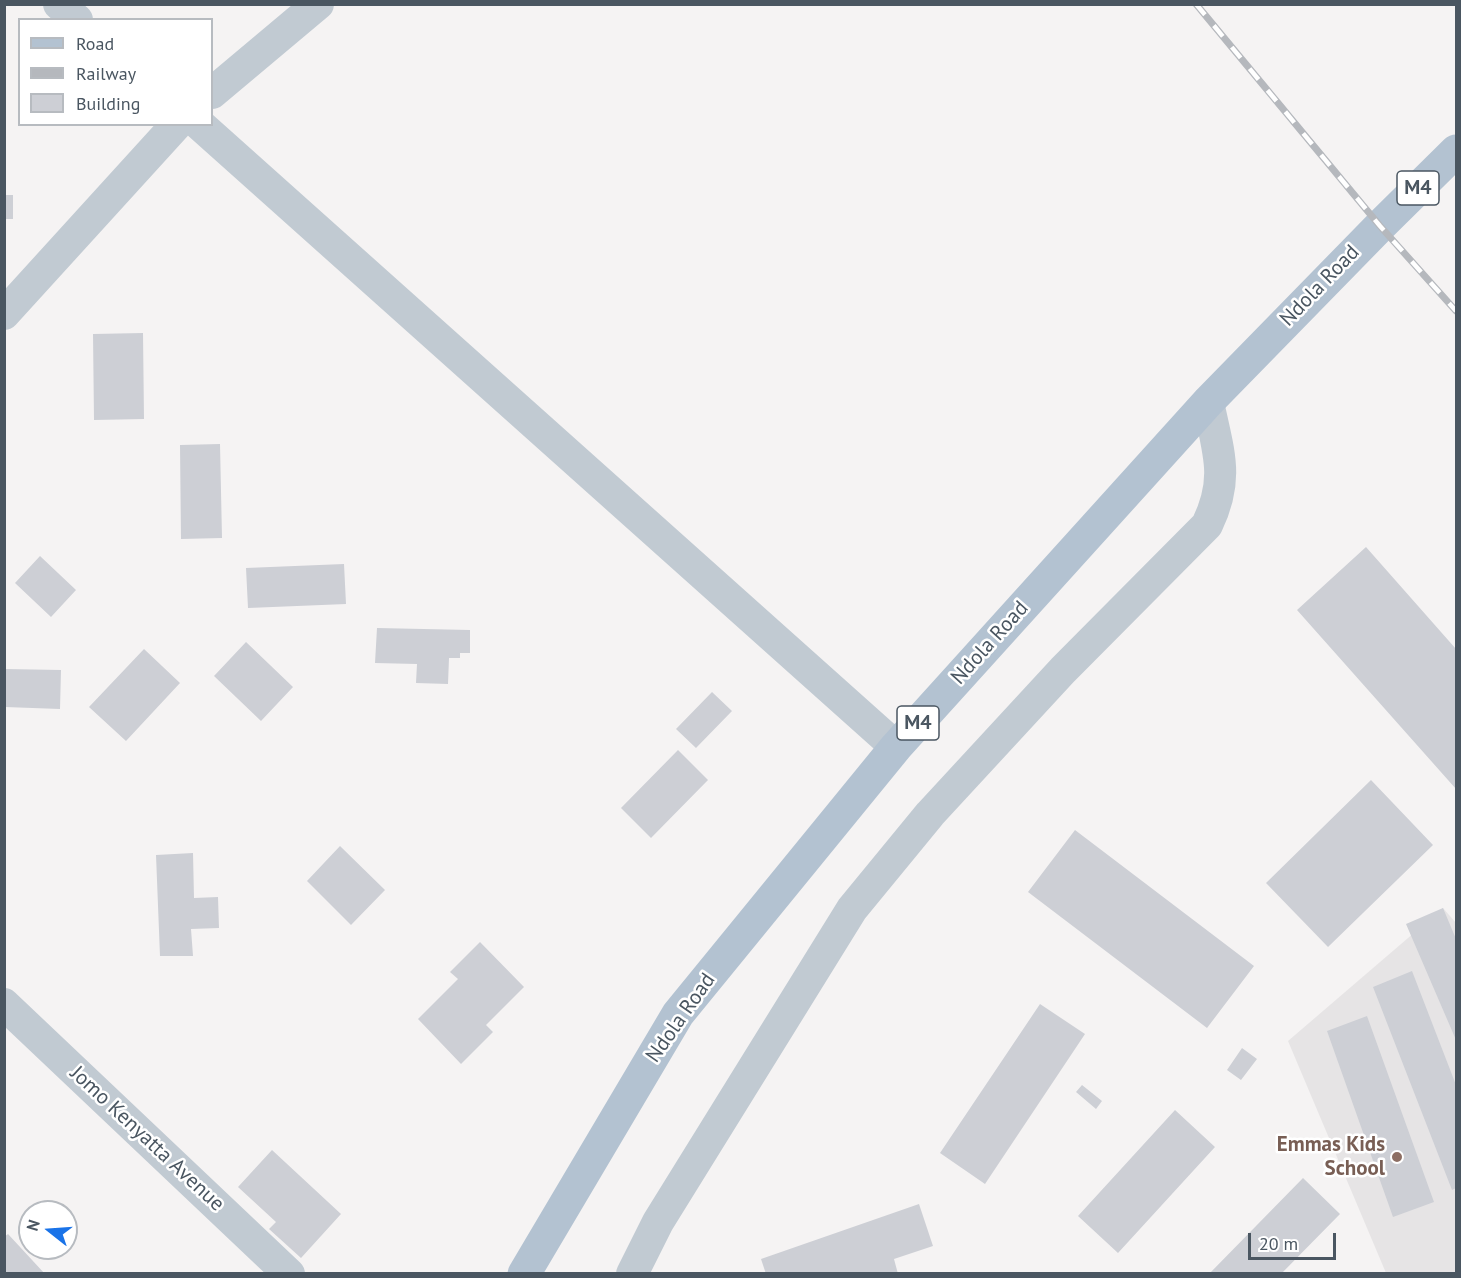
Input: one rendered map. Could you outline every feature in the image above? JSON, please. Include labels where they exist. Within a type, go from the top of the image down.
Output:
[{"type":"main road","name":"Ndola Road","points":[[524,1274],[678,1014],[896,747],[1208,402],[1456,151]]},
{"type":"street","points":[[59,4],[74,18]]},
{"type":"street","points":[[213,92],[318,4]]},
{"type":"street","points":[[4,314],[175,126]]},
{"type":"street","points":[[201,126],[896,747]]},
{"type":"street","points":[[632,1274],[658,1222],[852,909],[938,805],[1063,670],[1207,525],[1218,502],[1222,475],[1208,402]]},
{"type":"street","name":"Jomo Kenyatta Avenue","points":[[4,1004],[288,1274]]},
{"type":"shaded area","name":"Emmas Kids School","points":[[1443,908],[1456,923],[1456,1273],[1386,1273],[1288,1041]]},
{"type":"building","points":[[4,195],[13,195],[13,219],[4,219]]},
{"type":"building","points":[[143,333],[144,419],[94,420],[93,334]]},
{"type":"building","points":[[220,444],[222,538],[181,539],[180,445]]},
{"type":"building","points":[[1366,547],[1456,649],[1456,789],[1297,610]]},
{"type":"building","points":[[40,556],[76,590],[51,617],[15,583]]},
{"type":"building","points":[[344,564],[346,604],[248,608],[246,568]]},
{"type":"building","points":[[377,628],[470,630],[470,653],[460,653],[460,658],[449,658],[448,684],[416,683],[417,664],[375,663]]},
{"type":"building","points":[[246,642],[293,687],[261,721],[214,676]]},
{"type":"building","points":[[144,649],[180,683],[126,741],[89,707]]},
{"type":"building","points":[[5,669],[61,670],[60,709],[5,707]]},
{"type":"building","points":[[712,692],[732,711],[696,748],[676,729]]},
{"type":"building","points":[[678,750],[708,780],[651,838],[621,808]]},
{"type":"building","points":[[1371,780],[1433,845],[1328,947],[1266,883]]},
{"type":"building","points":[[1075,830],[1254,966],[1207,1028],[1028,892]]},
{"type":"building","points":[[340,846],[385,890],[351,925],[307,881]]},
{"type":"building","points":[[193,853],[194,898],[218,897],[219,928],[191,929],[193,956],[160,956],[156,855]]},
{"type":"building","points":[[1443,908],[1456,939],[1456,1040],[1406,924]]},
{"type":"building","points":[[480,942],[524,987],[486,1025],[493,1032],[461,1064],[418,1019],[458,979],[450,972]]},
{"type":"building","points":[[1412,971],[1456,1085],[1456,1188],[1452,1190],[1373,987]]},
{"type":"building","points":[[1040,1004],[1085,1034],[985,1184],[940,1153]]},
{"type":"building","points":[[1367,1016],[1434,1202],[1393,1217],[1327,1031]]},
{"type":"building","points":[[1242,1048],[1257,1059],[1241,1080],[1227,1070]]},
{"type":"building","points":[[1082,1085],[1102,1101],[1096,1109],[1076,1092]]},
{"type":"building","points":[[1175,1110],[1215,1147],[1118,1253],[1078,1216]]},
{"type":"building","points":[[272,1150],[341,1214],[301,1258],[269,1229],[276,1222],[238,1187]]},
{"type":"building","points":[[1303,1178],[1340,1214],[1281,1274],[1209,1274]]},
{"type":"building","points":[[919,1204],[933,1246],[894,1259],[898,1274],[766,1274],[761,1259]]},
{"type":"building","points":[[8,1234],[18,1245],[18,1260],[32,1260],[45,1274],[4,1274],[4,1237]]},
{"type":"railway","points":[[1196,4],[1380,226],[1456,311]]},
{"type":"place","name":"Emmas Kids School","points":[[1397,1157]]}]
